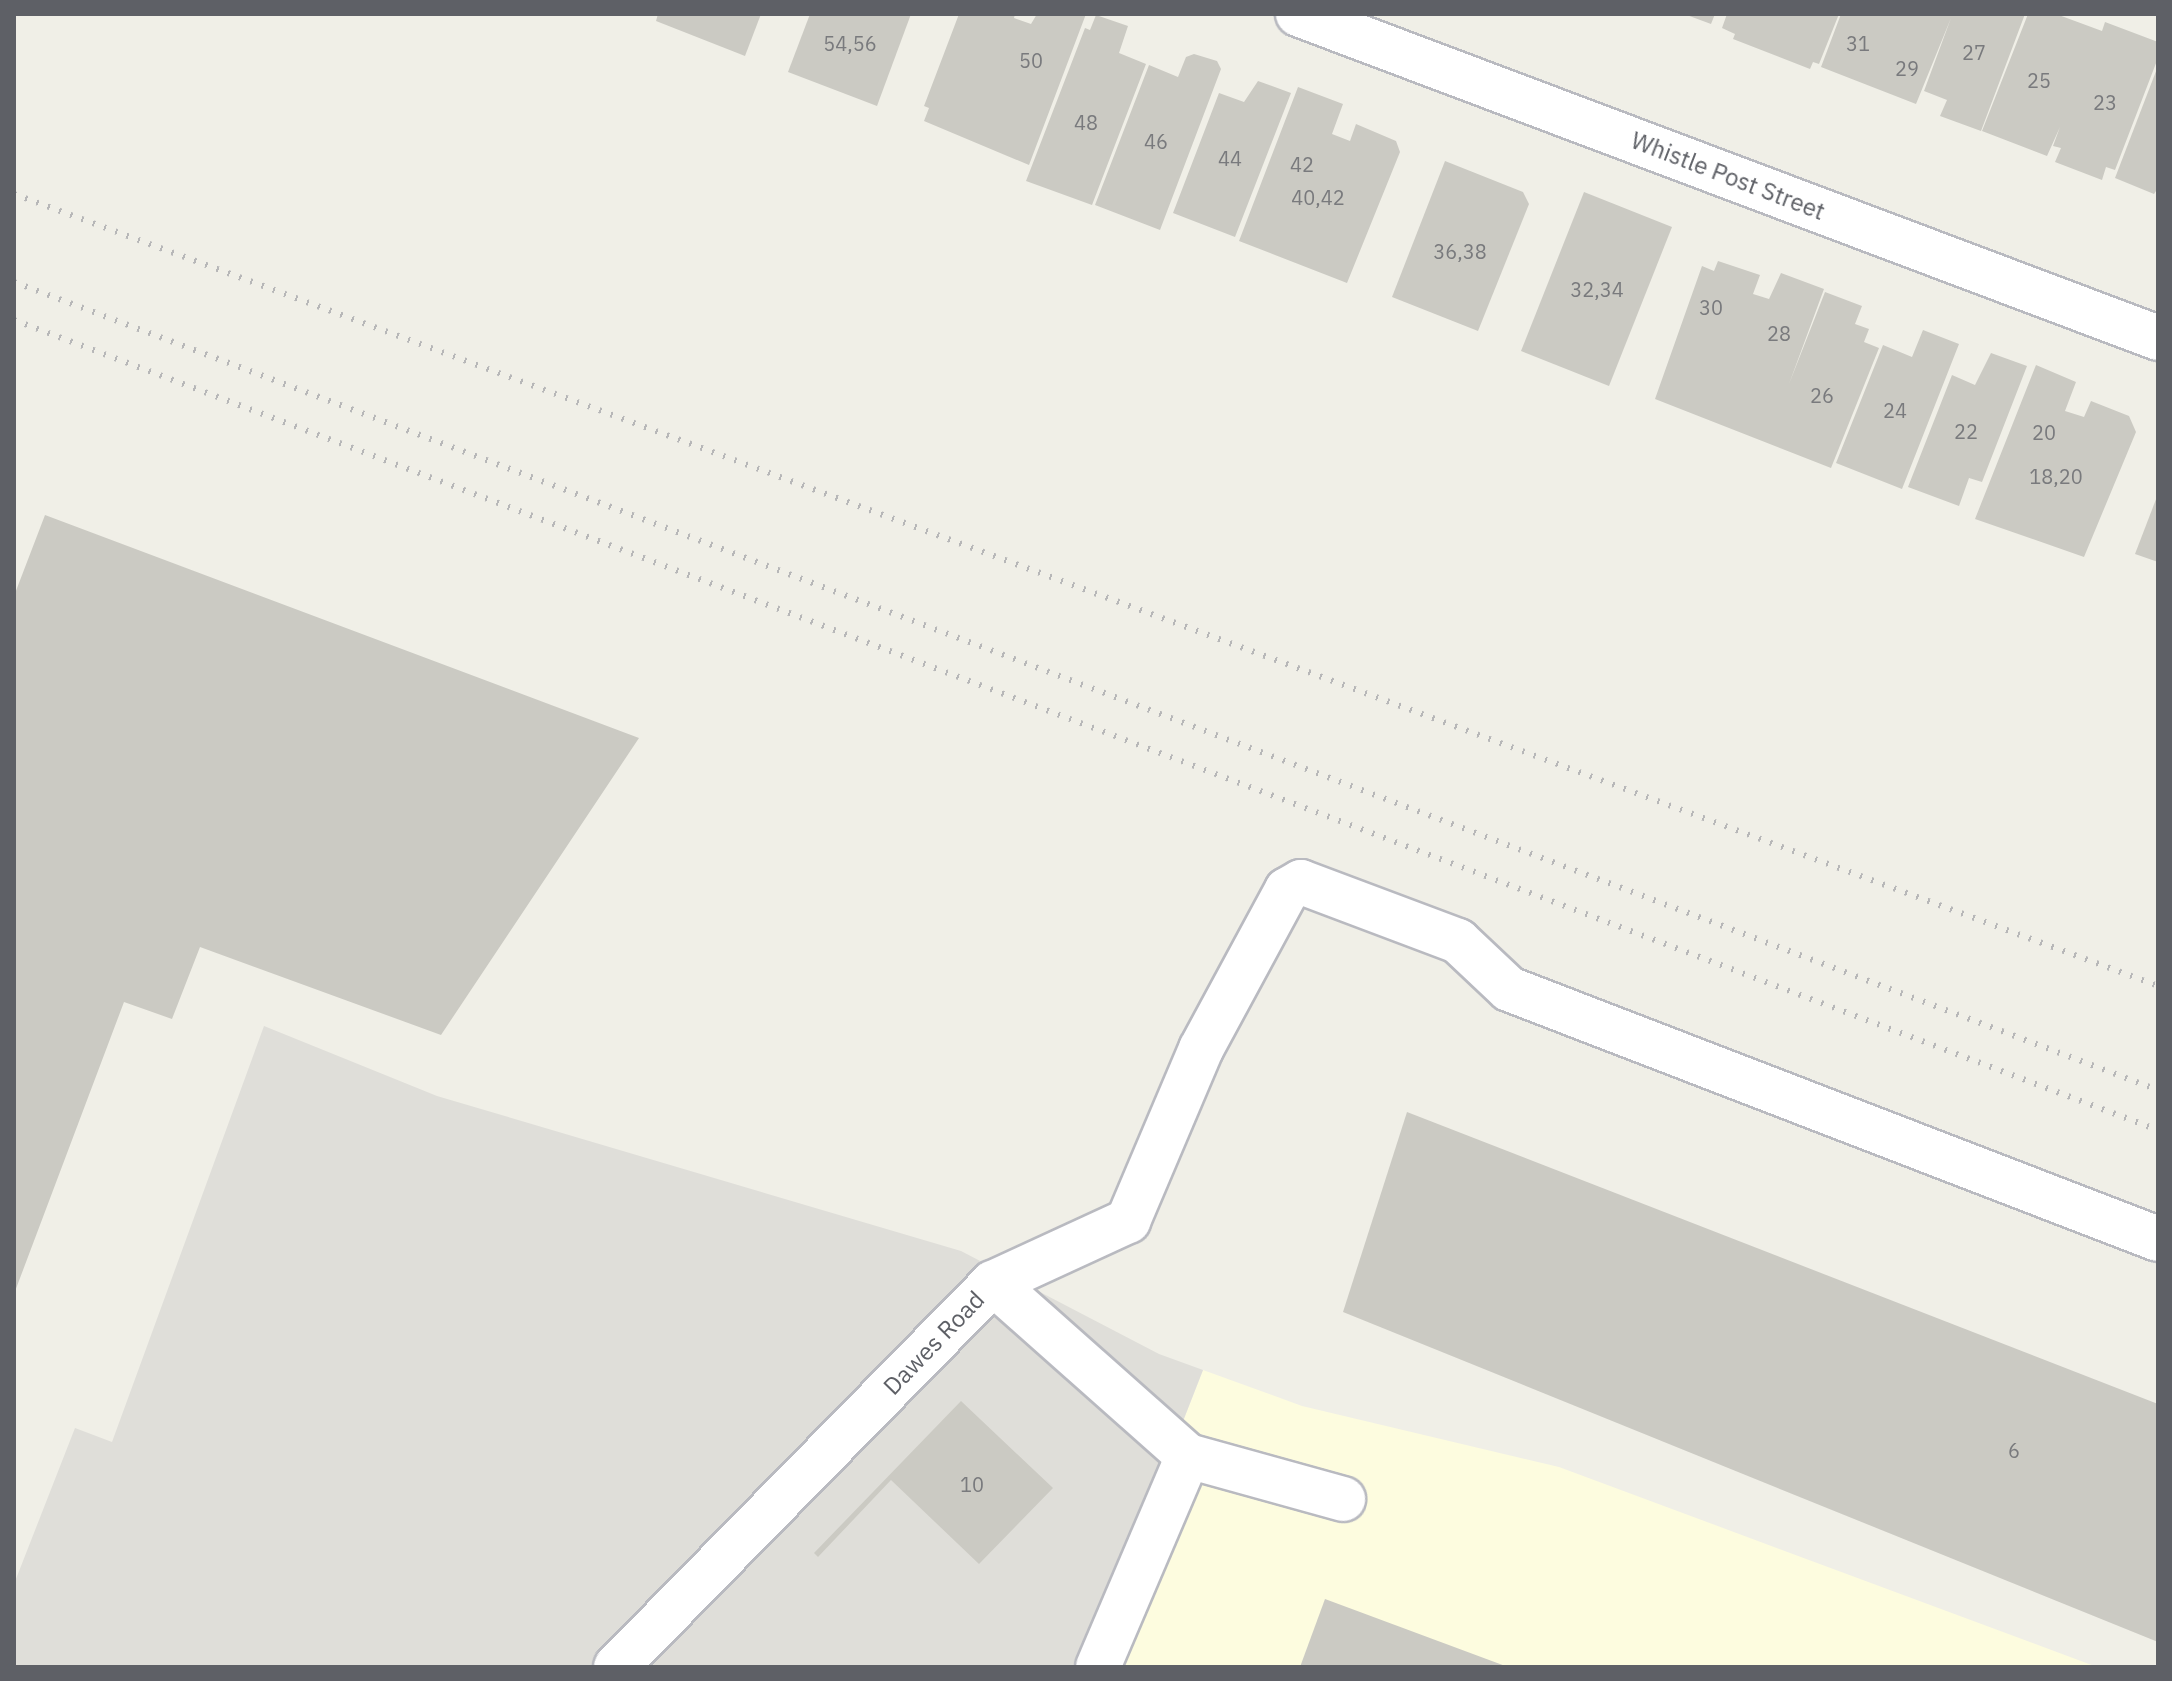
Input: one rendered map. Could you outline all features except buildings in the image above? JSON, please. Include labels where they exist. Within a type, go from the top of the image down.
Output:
[{"type":"street","name":"Whistle Post Street","points":[[1298,14],[2158,338]]},
{"type":"street","name":"Dawes Road","points":[[616,1667],[993,1283],[1128,1221],[1201,1049],[1266,936],[1287,890],[1301,882],[1458,941],[1509,989],[2158,1239]]},
{"type":"street","points":[[993,1283],[1188,1456],[1343,1499]]},
{"type":"street","points":[[1098,1667],[1188,1456]]},
{"type":"shaded area","points":[[264,1026],[437,1096],[961,1251],[1159,1354],[1203,1370],[1087,1667],[14,1667],[14,1584],[75,1428],[112,1442]]},
{"type":"shaded area","points":[[1203,1370],[1302,1406],[1559,1467],[2097,1667],[1087,1667]]},
{"type":"railway","points":[[14,194],[2158,986]]},
{"type":"railway","points":[[14,282],[2158,1090]]},
{"type":"railway","points":[[14,320],[2158,1130]]}]
